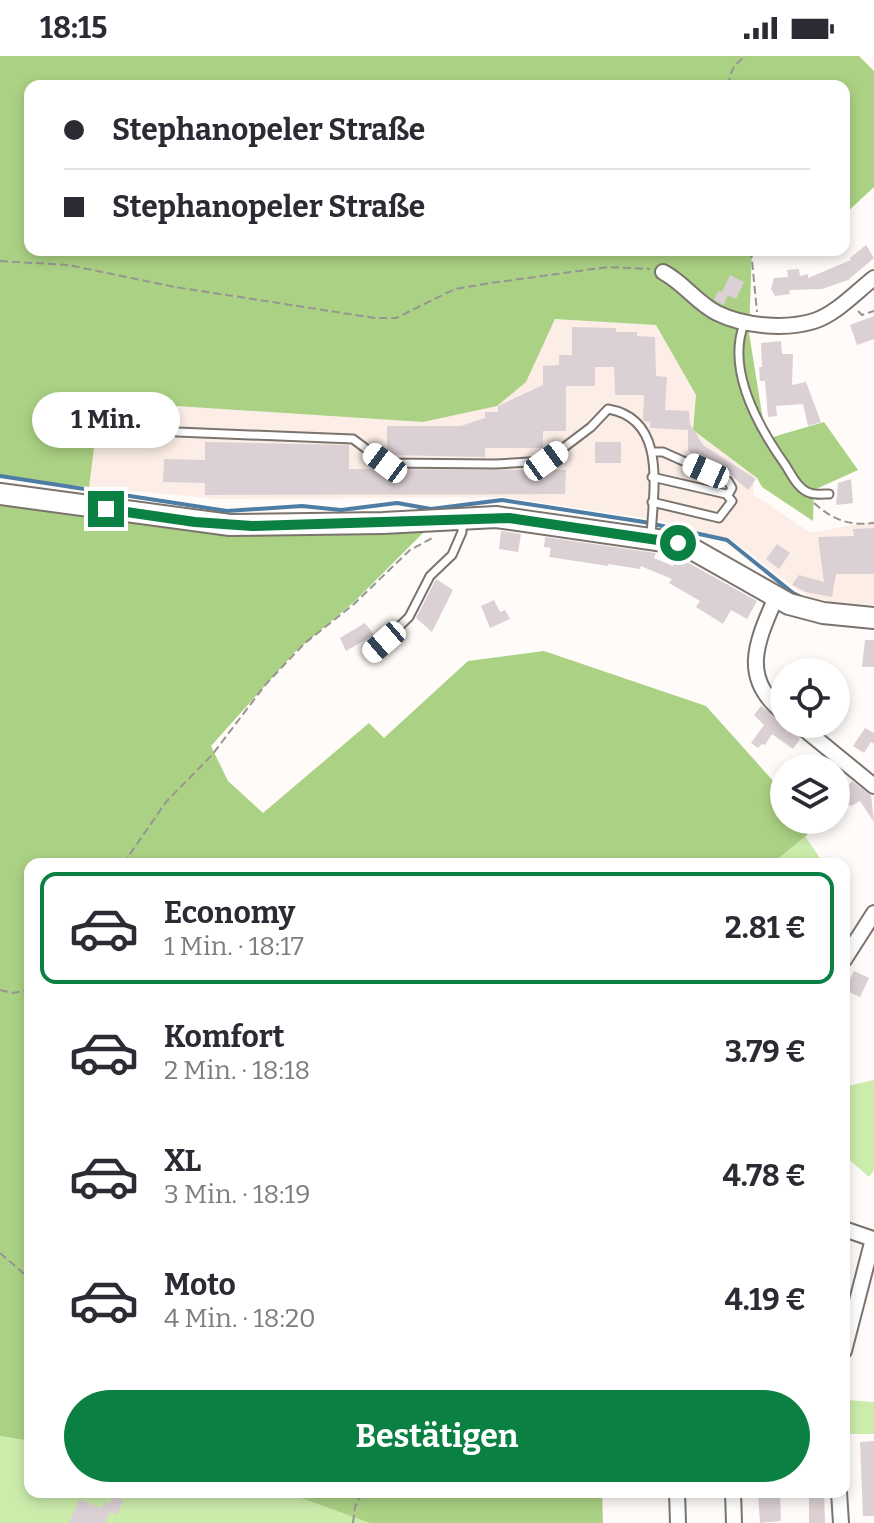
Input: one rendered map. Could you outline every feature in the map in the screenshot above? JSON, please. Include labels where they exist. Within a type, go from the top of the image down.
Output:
[{"type":"street","points":[[663,272],[680,280],[714,312],[751,324],[813,321],[874,278]]},
{"type":"street","points":[[0,494],[230,525],[509,518],[651,534],[694,550],[776,597],[802,608],[874,618]]},
{"type":"street","points":[[770,699],[754,665],[759,637],[776,597]]},
{"type":"street","points":[[815,738],[874,786]]},
{"type":"street","points":[[850,951],[874,913]]},
{"type":"street","points":[[850,1231],[873,1239],[850,1328]]},
{"type":"street","points":[[677,1498],[678,1523]]},
{"type":"street","points":[[733,1498],[734,1523]]},
{"type":"street","points":[[839,1498],[841,1523]]},
{"type":"lane","points":[[751,324],[737,342],[754,416],[766,440],[801,487],[810,493],[829,494]]},
{"type":"lane","points":[[177,432],[353,439],[385,463],[508,463],[546,461],[591,427],[608,409],[619,411],[637,422],[649,437],[652,452],[651,534]]},
{"type":"lane","points":[[652,452],[663,452],[728,481],[732,488],[728,495]]},
{"type":"lane","points":[[652,477],[728,495],[732,501],[719,518],[652,502]]},
{"type":"lane","points":[[372,653],[409,617],[430,576],[452,555],[462,532],[456,519]]},
{"type":"path","points":[[729,80],[736,62],[746,56]]},
{"type":"path","points":[[751,256],[751,324]]},
{"type":"path","points":[[0,261],[68,265],[175,287],[375,318],[396,318],[455,289],[491,283],[608,267],[639,266],[663,272]]},
{"type":"path","points":[[848,299],[862,315],[874,311]]},
{"type":"path","points":[[801,487],[825,514],[837,520],[851,525],[874,523]]},
{"type":"path","points":[[127,858],[166,802],[212,755],[266,684],[305,643],[354,604],[410,550],[450,530],[456,519]]},
{"type":"path","points":[[0,990],[13,993],[24,991]]},
{"type":"path","points":[[0,1253],[24,1274]]},
{"type":"path","points":[[353,1523],[360,1498]]},
{"type":"shaded area","points":[[555,319],[656,325],[696,395],[693,430],[754,476],[753,494],[811,533],[874,521],[874,605],[847,605],[812,598],[733,541],[658,520],[504,497],[219,499],[89,487],[99,401],[423,422],[526,382]]},
{"type":"green space","points":[[0,56],[859,56],[874,71],[874,187],[850,209],[850,80],[24,80],[24,256],[752,256],[749,333],[766,439],[824,422],[858,470],[814,490],[813,521],[762,487],[757,478],[693,430],[696,395],[656,325],[555,319],[526,382],[497,406],[423,422],[100,401],[89,487],[0,477]]},
{"type":"green space","points":[[0,499],[155,523],[430,526],[354,602],[296,651],[211,746],[228,781],[263,813],[369,723],[384,738],[468,661],[544,651],[706,706],[770,777],[770,834],[808,834],[779,858],[24,858],[24,1440],[0,1436]]},
{"type":"green space","points":[[805,836],[820,858],[779,858]]},
{"type":"green space","points":[[874,1080],[874,1170],[869,1177],[850,1160],[850,1086]]},
{"type":"green space","points":[[850,1400],[874,1402],[874,1434],[850,1434]]},
{"type":"green space","points":[[0,1436],[24,1440],[24,1498],[301,1498],[370,1523],[0,1523]]},
{"type":"green space","points":[[301,1498],[602,1498],[603,1523],[370,1523]]},
{"type":"building","points":[[866,245],[874,258],[848,280],[822,289],[789,290],[790,294],[775,296],[771,289],[774,278],[788,277],[787,270],[799,269],[800,276],[808,274],[808,278],[851,260]]},
{"type":"building","points":[[730,275],[744,282],[736,299],[728,295],[724,305],[714,300],[718,291],[722,292]]},
{"type":"building","points":[[874,316],[874,339],[857,345],[850,325]]},
{"type":"building","points":[[572,327],[616,328],[616,332],[637,332],[637,336],[655,337],[656,376],[667,377],[665,410],[689,411],[690,424],[703,445],[756,479],[748,490],[731,475],[688,451],[688,430],[650,428],[650,422],[643,421],[644,395],[615,395],[614,367],[595,367],[595,386],[566,386],[566,431],[543,431],[543,448],[485,448],[485,457],[387,455],[387,426],[461,426],[485,418],[485,412],[498,412],[498,406],[543,385],[543,366],[559,365],[559,355],[572,355]]},
{"type":"building","points":[[781,341],[782,354],[793,354],[792,385],[806,382],[821,422],[808,426],[803,404],[776,406],[777,416],[768,417],[765,381],[760,381],[761,343]]},
{"type":"building","points":[[205,442],[349,445],[349,469],[566,470],[565,494],[205,495],[205,483],[163,482],[164,459],[205,460]]},
{"type":"building","points":[[595,442],[621,442],[621,463],[595,463]]},
{"type":"building","points":[[851,479],[853,503],[836,505],[838,483]]},
{"type":"building","points":[[874,528],[874,574],[836,574],[832,597],[806,592],[792,585],[799,575],[824,582],[818,537],[854,536],[853,529]]},
{"type":"building","points":[[501,531],[521,534],[518,552],[499,549]]},
{"type":"building","points":[[545,537],[656,553],[654,558],[673,566],[678,557],[757,601],[747,619],[731,610],[723,624],[696,607],[700,601],[669,583],[672,579],[641,566],[640,569],[608,566],[549,557],[551,548],[544,547]]},
{"type":"building","points":[[777,544],[790,553],[779,569],[766,559]]},
{"type":"building","points":[[436,579],[453,590],[432,632],[416,618]]},
{"type":"building","points":[[494,600],[500,612],[505,610],[510,619],[490,628],[481,606]]},
{"type":"building","points":[[365,623],[374,635],[346,651],[340,638]]},
{"type":"building","points":[[865,640],[874,640],[874,667],[862,667]]},
{"type":"building","points":[[761,706],[770,712],[770,737],[765,745],[758,748],[751,743],[764,725],[754,715]]},
{"type":"building","points":[[865,728],[874,733],[874,744],[871,742],[864,753],[853,746]]},
{"type":"building","points":[[778,738],[799,738],[793,749]]},
{"type":"building","points":[[852,781],[871,795],[874,822],[860,801],[850,805]]},
{"type":"building","points":[[854,971],[869,978],[860,997],[850,992]]},
{"type":"building","points":[[874,1441],[874,1516],[863,1516],[860,1442]]},
{"type":"building","points":[[112,1498],[123,1500],[117,1515],[110,1512],[105,1523],[69,1523],[79,1499],[101,1508],[104,1502],[109,1504]]},
{"type":"building","points":[[758,1498],[780,1498],[781,1521],[760,1523]]},
{"type":"building","points":[[809,1498],[824,1498],[825,1523],[809,1523]]},
{"type":"waterway","points":[[0,476],[227,511],[302,506],[341,510],[397,503],[431,509],[502,500],[644,522],[727,540],[793,593],[805,599]]},
{"type":"route","points":[[106,509],[195,522],[252,526],[496,517],[678,543]]}]
